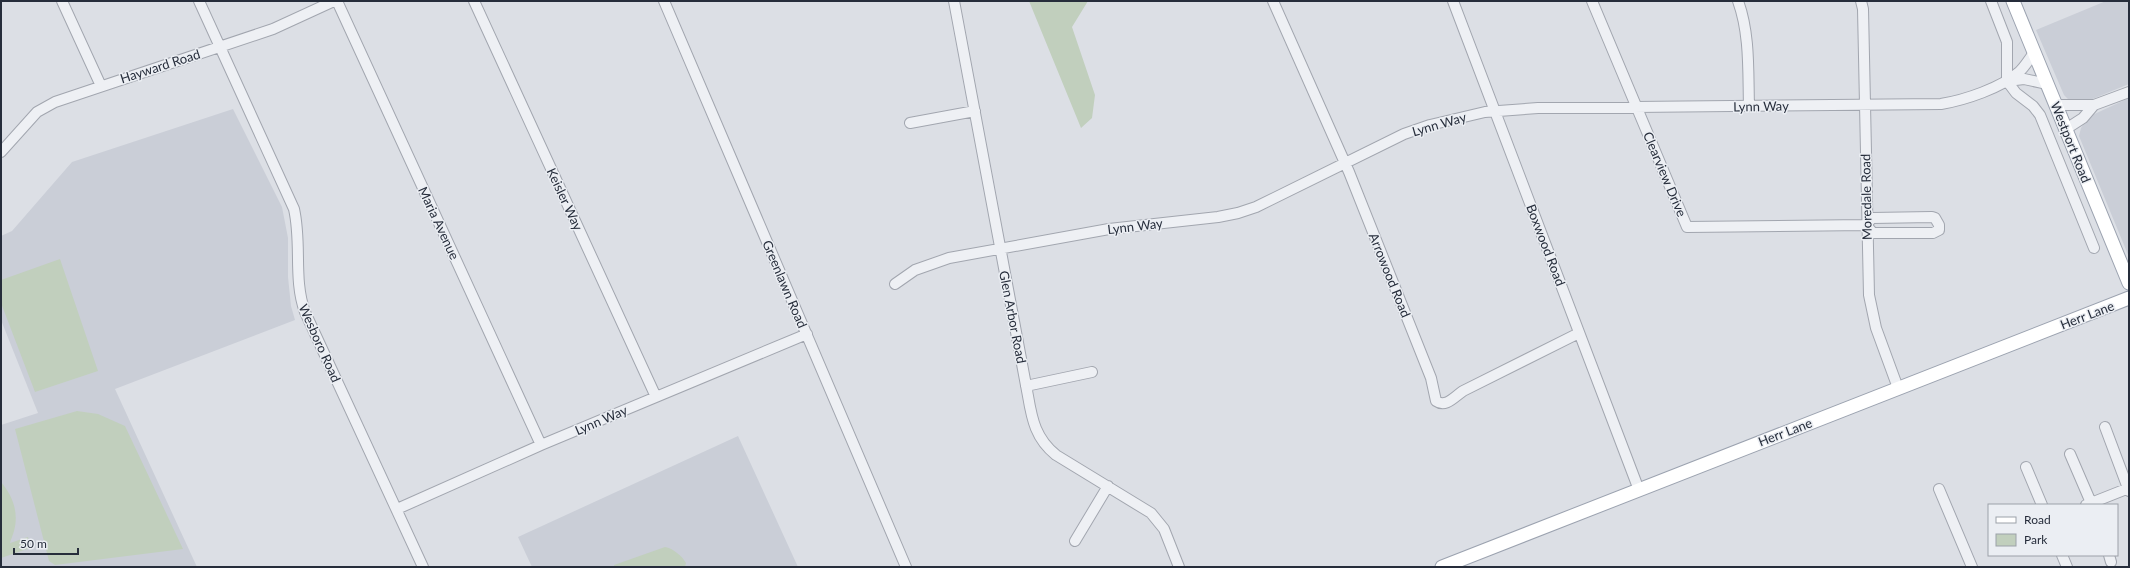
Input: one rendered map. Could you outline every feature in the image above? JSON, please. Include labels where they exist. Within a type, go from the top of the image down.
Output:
[{"type":"main road","name":"Westport Road","points":[[2013,1],[2129,283]]},
{"type":"main road","name":"Herr Lane","points":[[1442,567],[2129,298]]},
{"type":"street","points":[[62,1],[101,86]]},
{"type":"street","name":"Wesboro Road","points":[[199,1],[294,209],[298,227],[298,282],[305,312],[423,567]]},
{"type":"street","name":"Hayward Road","points":[[1,152],[43,108],[54,102],[273,29],[334,1]]},
{"type":"street","name":"Maria Avenue","points":[[337,1],[541,444]]},
{"type":"street","name":"Keisler Way","points":[[474,1],[656,397]]},
{"type":"street","name":"Greenlawn Road","points":[[664,1],[906,567]]},
{"type":"street","name":"Glen Arbor Road","points":[[954,1],[1033,422],[1045,445],[1060,458],[1147,509],[1156,518],[1164,530],[1179,567]]},
{"type":"street","name":"Arrowood Road","points":[[1273,1],[1345,163],[1431,378],[1436,401],[1440,404],[1446,404],[1463,391],[1579,333]]},
{"type":"street","name":"Boxwood Road","points":[[1453,1],[1639,490]]},
{"type":"street","name":"Clearview Drive","points":[[1592,1],[1687,227],[1866,225]]},
{"type":"street","points":[[1738,1],[1744,21],[1747,42],[1749,106]]},
{"type":"street","name":"Moredale Road","points":[[1861,1],[1865,105],[1866,225],[1870,308],[1898,388]]},
{"type":"street","points":[[1991,1],[2007,42],[2007,81],[2016,93],[2033,106],[2040,116],[2094,248]]},
{"type":"street","name":"Lynn Way","points":[[2007,81],[2019,72],[2034,52]]},
{"type":"street","name":"Lynn Way","points":[[895,284],[915,270],[933,262],[1109,229],[1218,217],[1238,213],[1256,207],[1404,134],[1430,125],[1494,111],[1941,104],[1955,101],[2007,81],[2024,79],[2047,84]]},
{"type":"street","points":[[2066,129],[2082,118],[2094,106],[2129,92]]},
{"type":"street","points":[[2056,104],[2094,106]]},
{"type":"street","points":[[910,123],[975,111]]},
{"type":"street","points":[[1872,218],[1935,218],[1939,225],[1939,230],[1934,233],[1874,233],[1866,225],[1872,218]]},
{"type":"street","name":"Lynn Way","points":[[397,509],[541,444],[807,334]]},
{"type":"street","points":[[1026,386],[1092,372]]},
{"type":"street","points":[[2070,454],[2090,504],[2129,489],[2105,427]]},
{"type":"street","points":[[2026,466],[2042,504]]},
{"type":"street","points":[[1076,541],[1108,486]]},
{"type":"street","points":[[1939,489],[1972,567]]},
{"type":"street","points":[[2062,556],[2067,567]]},
{"type":"shaded area","points":[[2106,1],[2129,1],[2129,84],[2085,102],[2070,101],[2064,95],[2036,30]]},
{"type":"shaded area","points":[[2129,98],[2129,257],[2079,136],[2081,128],[2088,117]]},
{"type":"shaded area","points":[[233,109],[282,207],[288,238],[288,277],[291,306],[295,320],[115,389],[197,567],[1,567],[1,425],[38,413],[1,320],[1,236],[12,231],[72,162]]},
{"type":"shaded area","points":[[738,436],[798,567],[532,567],[518,537]]},
{"type":"green space","points":[[1029,1],[1088,1],[1072,27],[1095,95],[1092,118],[1081,128]]},
{"type":"green space","points":[[60,259],[98,371],[35,392],[1,303],[1,280]]},
{"type":"green space","points":[[77,411],[98,414],[125,426],[183,549],[55,565],[49,561],[15,429]]},
{"type":"green space","points":[[1,482],[12,499],[15,511],[16,518],[14,532],[10,543],[28,537],[30,548],[1,558]]},
{"type":"green space","points":[[665,547],[674,551],[685,561],[685,567],[614,567],[614,565]]}]
